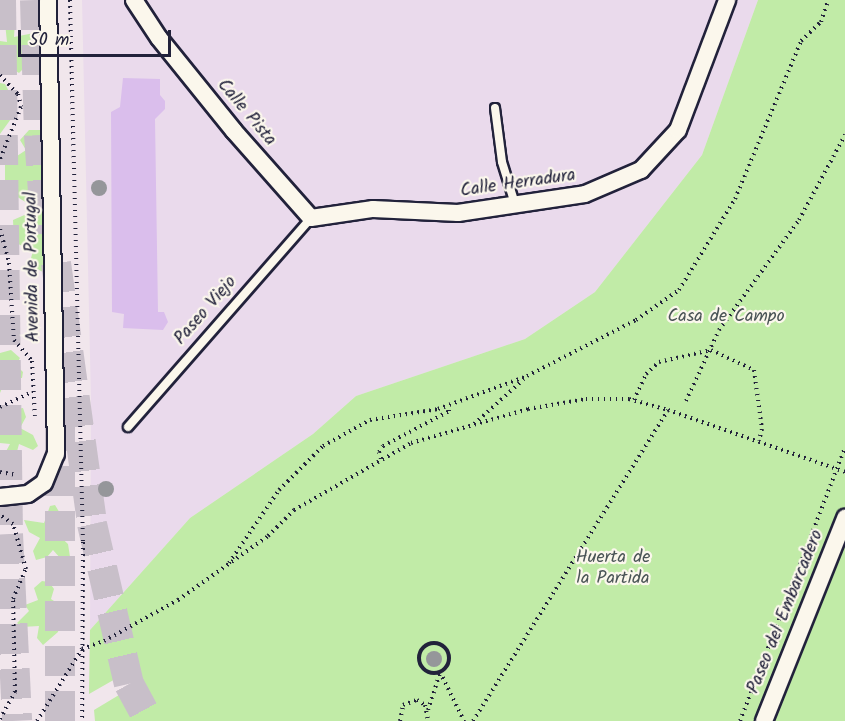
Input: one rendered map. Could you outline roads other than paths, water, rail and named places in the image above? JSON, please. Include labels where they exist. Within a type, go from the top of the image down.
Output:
[{"type":"street","name":"Avenida de Portugal","points":[[0,497],[28,495],[44,483],[56,454],[48,0]]},
{"type":"street","name":"Calle Pista","points":[[134,0],[159,38],[227,122],[311,218]]},
{"type":"street","name":"Calle Herradura","points":[[311,218],[374,209],[458,213],[585,195],[641,170],[678,130],[727,0]]},
{"type":"street","name":"Paseo del Embarcadero","points":[[764,721],[845,518]]},
{"type":"lane","points":[[495,108],[502,162],[515,204]]},
{"type":"lane","name":"Paseo Viejo","points":[[128,427],[311,218]]},
{"type":"tunnel","points":[[1,0],[8,534],[17,721]]},
{"type":"tunnel","points":[[35,0],[39,135],[46,234]]},
{"type":"tunnel","points":[[56,263],[92,524],[129,684],[149,721]]},
{"type":"tunnel","points":[[60,425],[60,721]]},
{"type":"park label","name":"Casa de Campo","points":[[726,317]]},
{"type":"park label","name":"Huerta de la Partida","points":[[613,569]]}]
